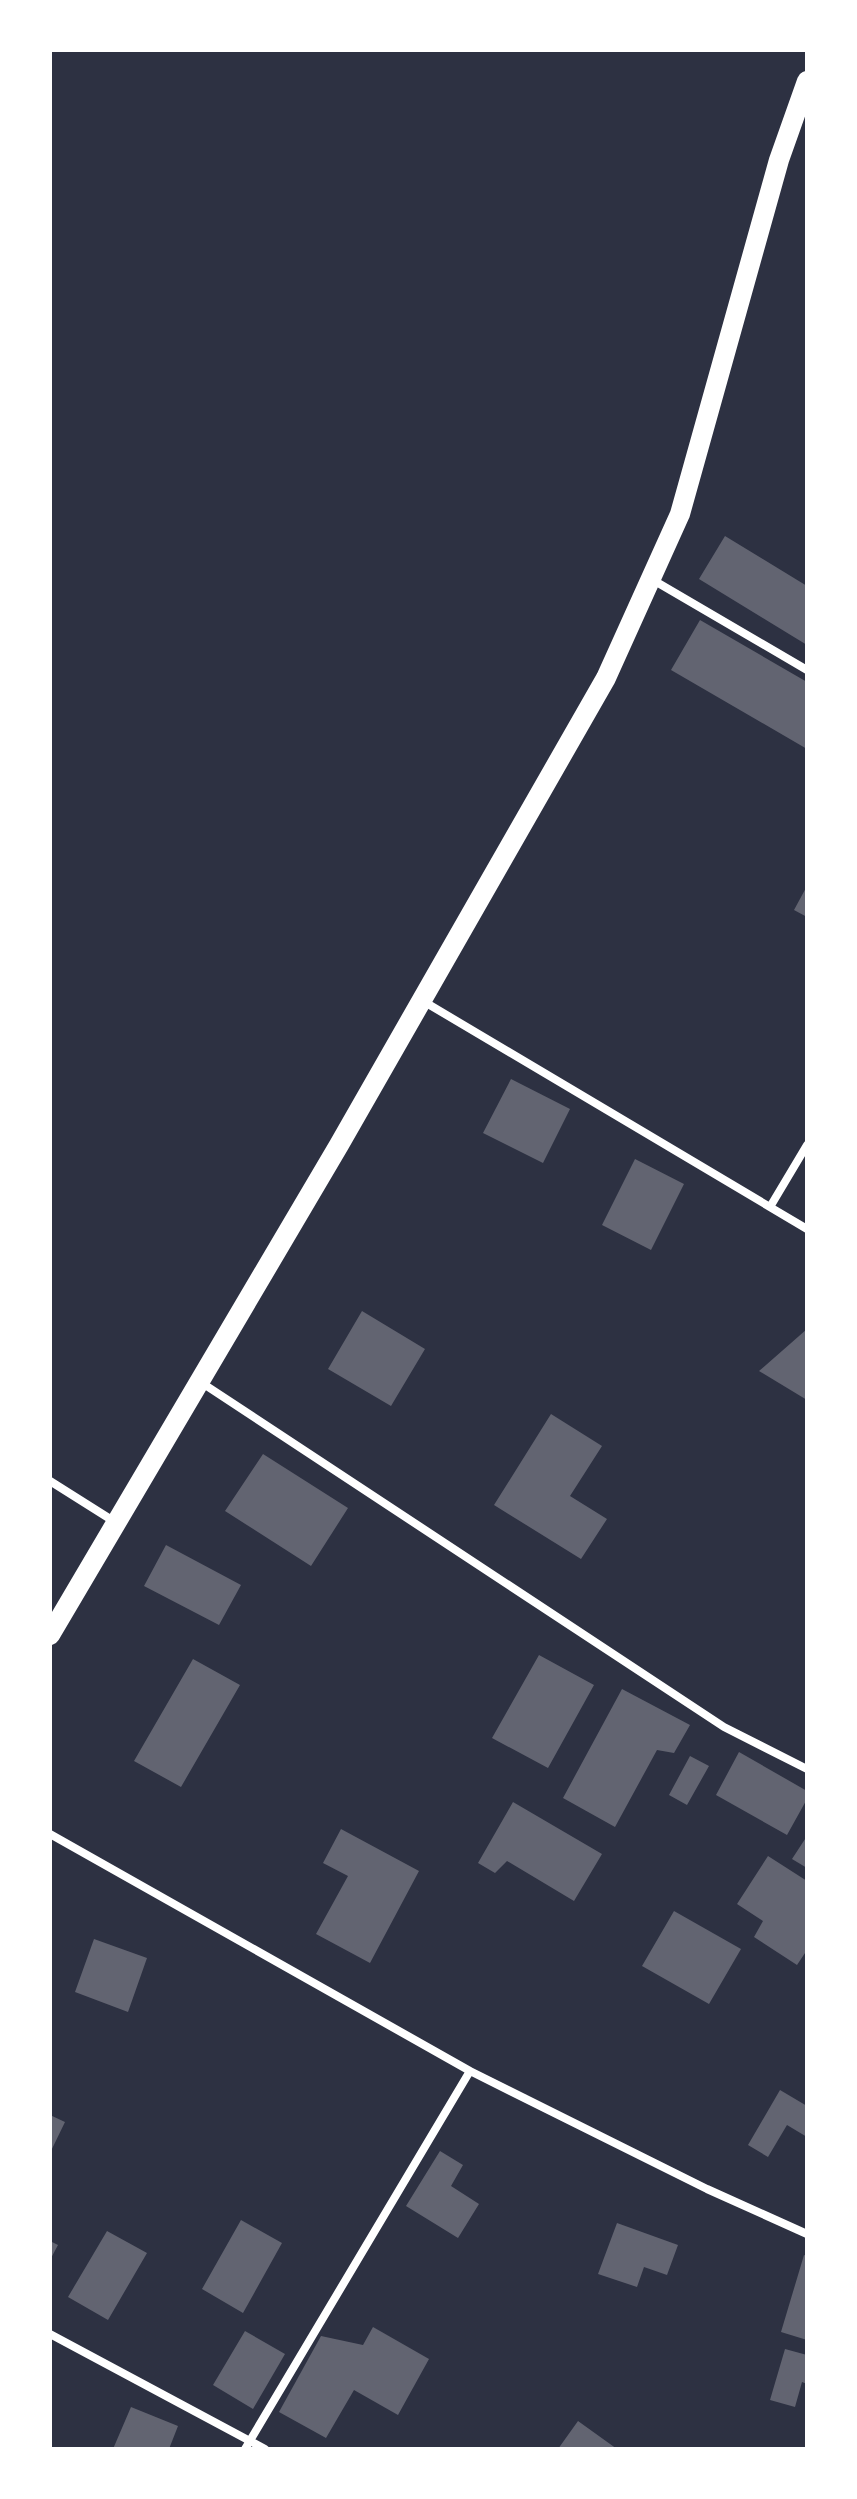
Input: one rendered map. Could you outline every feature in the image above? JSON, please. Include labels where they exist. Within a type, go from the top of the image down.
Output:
[{"type":"main road","points":[[50,1635],[606,678],[680,514],[779,160],[804,103],[807,81]]},
{"type":"street","points":[[652,579],[807,670]]},
{"type":"street","points":[[421,1000],[807,1229]]},
{"type":"street","points":[[770,1207],[807,1145]]},
{"type":"street","points":[[198,1380],[724,1727],[807,1769]]},
{"type":"street","points":[[50,1481],[116,1522]]},
{"type":"street","points":[[50,1834],[470,2071],[721,2196],[807,2234]]},
{"type":"street","points":[[247,2445],[470,2071]]},
{"type":"street","points":[[50,2334],[247,2445],[265,2449]]},
{"type":"building","points":[[725,536],[807,586],[807,645],[699,579]]},
{"type":"building","points":[[700,620],[807,682],[807,749],[671,670]]},
{"type":"building","points":[[807,886],[807,917],[794,910]]},
{"type":"building","points":[[511,1079],[570,1109],[543,1163],[483,1133]]},
{"type":"building","points":[[635,1159],[684,1184],[651,1250],[602,1225]]},
{"type":"building","points":[[362,1311],[425,1349],[391,1406],[328,1369]]},
{"type":"building","points":[[807,1329],[807,1400],[759,1371]]},
{"type":"building","points":[[551,1414],[602,1446],[570,1496],[607,1519],[581,1559],[494,1505]]},
{"type":"building","points":[[263,1454],[348,1508],[311,1566],[225,1511]]},
{"type":"building","points":[[166,1545],[241,1585],[219,1625],[144,1586]]},
{"type":"building","points":[[539,1655],[594,1685],[548,1768],[492,1738]]},
{"type":"building","points":[[193,1659],[240,1685],[181,1787],[134,1761]]},
{"type":"building","points":[[622,1689],[690,1725],[674,1753],[657,1750],[615,1827],[563,1798]]},
{"type":"building","points":[[739,1752],[807,1791],[807,1799],[787,1835],[716,1795]]},
{"type":"building","points":[[690,1756],[709,1766],[687,1805],[669,1795]]},
{"type":"building","points":[[513,1802],[602,1854],[574,1901],[507,1861],[495,1873],[478,1863]]},
{"type":"building","points":[[341,1829],[419,1871],[370,1963],[316,1934],[348,1876],[323,1863]]},
{"type":"building","points":[[807,1836],[807,1868],[792,1859]]},
{"type":"building","points":[[768,1856],[807,1881],[807,1950],[797,1965],[754,1937],[763,1921],[737,1904]]},
{"type":"building","points":[[674,1911],[741,1949],[709,2004],[642,1966]]},
{"type":"building","points":[[94,1939],[147,1958],[128,2012],[75,1992]]},
{"type":"building","points":[[780,2090],[807,2106],[807,2137],[787,2125],[768,2157],[748,2145]]},
{"type":"building","points":[[50,2115],[65,2122],[50,2153]]},
{"type":"building","points":[[440,2151],[463,2165],[451,2186],[479,2204],[458,2238],[406,2206]]},
{"type":"building","points":[[241,2220],[282,2243],[243,2313],[202,2289]]},
{"type":"building","points":[[617,2223],[678,2245],[667,2275],[644,2267],[637,2287],[598,2274]]},
{"type":"building","points":[[107,2231],[147,2253],[108,2320],[68,2297]]},
{"type":"building","points":[[50,2241],[58,2245],[50,2260]]},
{"type":"building","points":[[804,2255],[807,2256],[807,2340],[781,2332]]},
{"type":"building","points":[[373,2327],[429,2359],[398,2415],[354,2390],[326,2438],[279,2412],[321,2336],[363,2345]]},
{"type":"building","points":[[245,2331],[285,2354],[253,2409],[213,2385]]},
{"type":"building","points":[[785,2349],[807,2355],[807,2384],[802,2382],[795,2407],[770,2400]]},
{"type":"building","points":[[131,2407],[178,2426],[169,2449],[113,2449]]},
{"type":"building","points":[[578,2421],[617,2449],[558,2449]]}]
